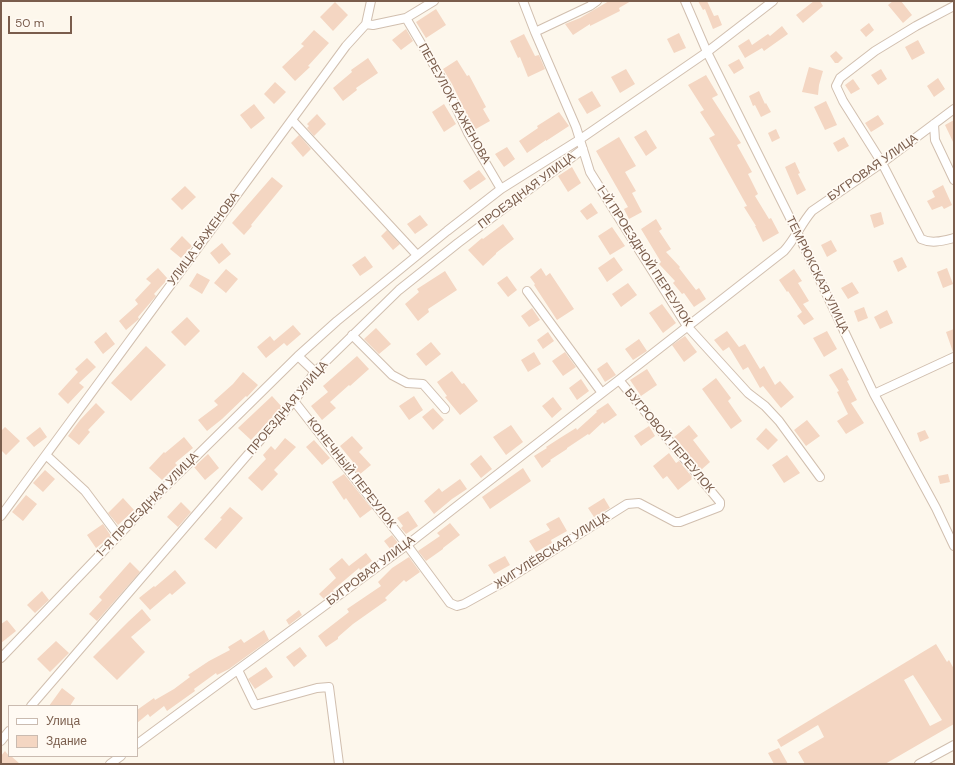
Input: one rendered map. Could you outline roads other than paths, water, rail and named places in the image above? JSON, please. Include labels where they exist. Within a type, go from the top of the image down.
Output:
[{"type":"street","points":[[371,1],[366,24],[373,25],[406,18],[434,1]]},
{"type":"street","name":"1-Й ПРОЕЗДНОЙ ПЕРЕУЛОК","points":[[523,1],[534,32],[576,126],[579,140],[590,172],[687,326],[748,393],[765,406],[779,420],[820,477]]},
{"type":"street","points":[[534,32],[598,1]]},
{"type":"street","name":"ТЕМРЮКСКАЯ УЛИЦА","points":[[685,1],[707,52],[797,232],[874,394],[936,508],[954,546]]},
{"type":"street","name":"ПРОЕЗДНАЯ УЛИЦА","points":[[298,356],[337,321],[417,255],[501,189],[579,140],[707,52],[773,1]]},
{"type":"street","points":[[954,6],[916,26],[875,51],[838,80],[836,86],[843,101],[882,163],[921,239],[931,242],[954,238]]},
{"type":"street","name":"ПЕРЕУЛОК БАЖЕНОВА","points":[[406,18],[445,84],[468,133],[501,189]]},
{"type":"street","name":"УЛИЦА БАЖЕНОВА","points":[[1,516],[346,46],[366,24]]},
{"type":"street","name":"БУГРОВАЯ УЛИЦА","points":[[687,326],[784,251],[812,211],[882,163],[954,109]]},
{"type":"street","points":[[292,120],[417,255]]},
{"type":"street","points":[[934,124],[935,140],[954,180]]},
{"type":"street","name":"ПРОЕЗДНАЯ УЛИЦА","points":[[32,705],[294,401],[315,372],[399,290],[452,247],[583,149]]},
{"type":"street","points":[[527,291],[602,393]]},
{"type":"street","points":[[619,380],[687,326]]},
{"type":"street","points":[[352,335],[392,375],[407,383],[423,384],[445,409]]},
{"type":"street","points":[[298,356],[315,372]]},
{"type":"street","name":"1-Я ПРОЕЗДНАЯ УЛИЦА","points":[[1,658],[161,491],[298,356]]},
{"type":"street","points":[[874,394],[954,357]]},
{"type":"street","name":"БУГРОВОЙ ПЕРЕУЛОК","points":[[602,393],[619,380],[720,502],[720,505]]},
{"type":"street","name":"БУГРОВАЯ УЛИЦА","points":[[138,743],[407,545],[602,393]]},
{"type":"street","name":"КОНЕЧНЫЙ ПЕРЕУЛОК","points":[[294,401],[407,545]]},
{"type":"street","points":[[46,455],[85,491],[118,535]]},
{"type":"street","name":"ЖИГУЛЁВСКАЯ УЛИЦА","points":[[407,545],[450,603],[452,605],[461,606],[500,584],[626,504],[639,503],[675,522],[680,522],[716,509],[720,505]]},
{"type":"street","points":[[238,670],[254,705],[317,688],[329,687],[339,764]]},
{"type":"street","points":[[1,741],[8,732]]},
{"type":"street","points":[[919,764],[954,746]]},
{"type":"street","points":[[110,764],[120,757]]}]
